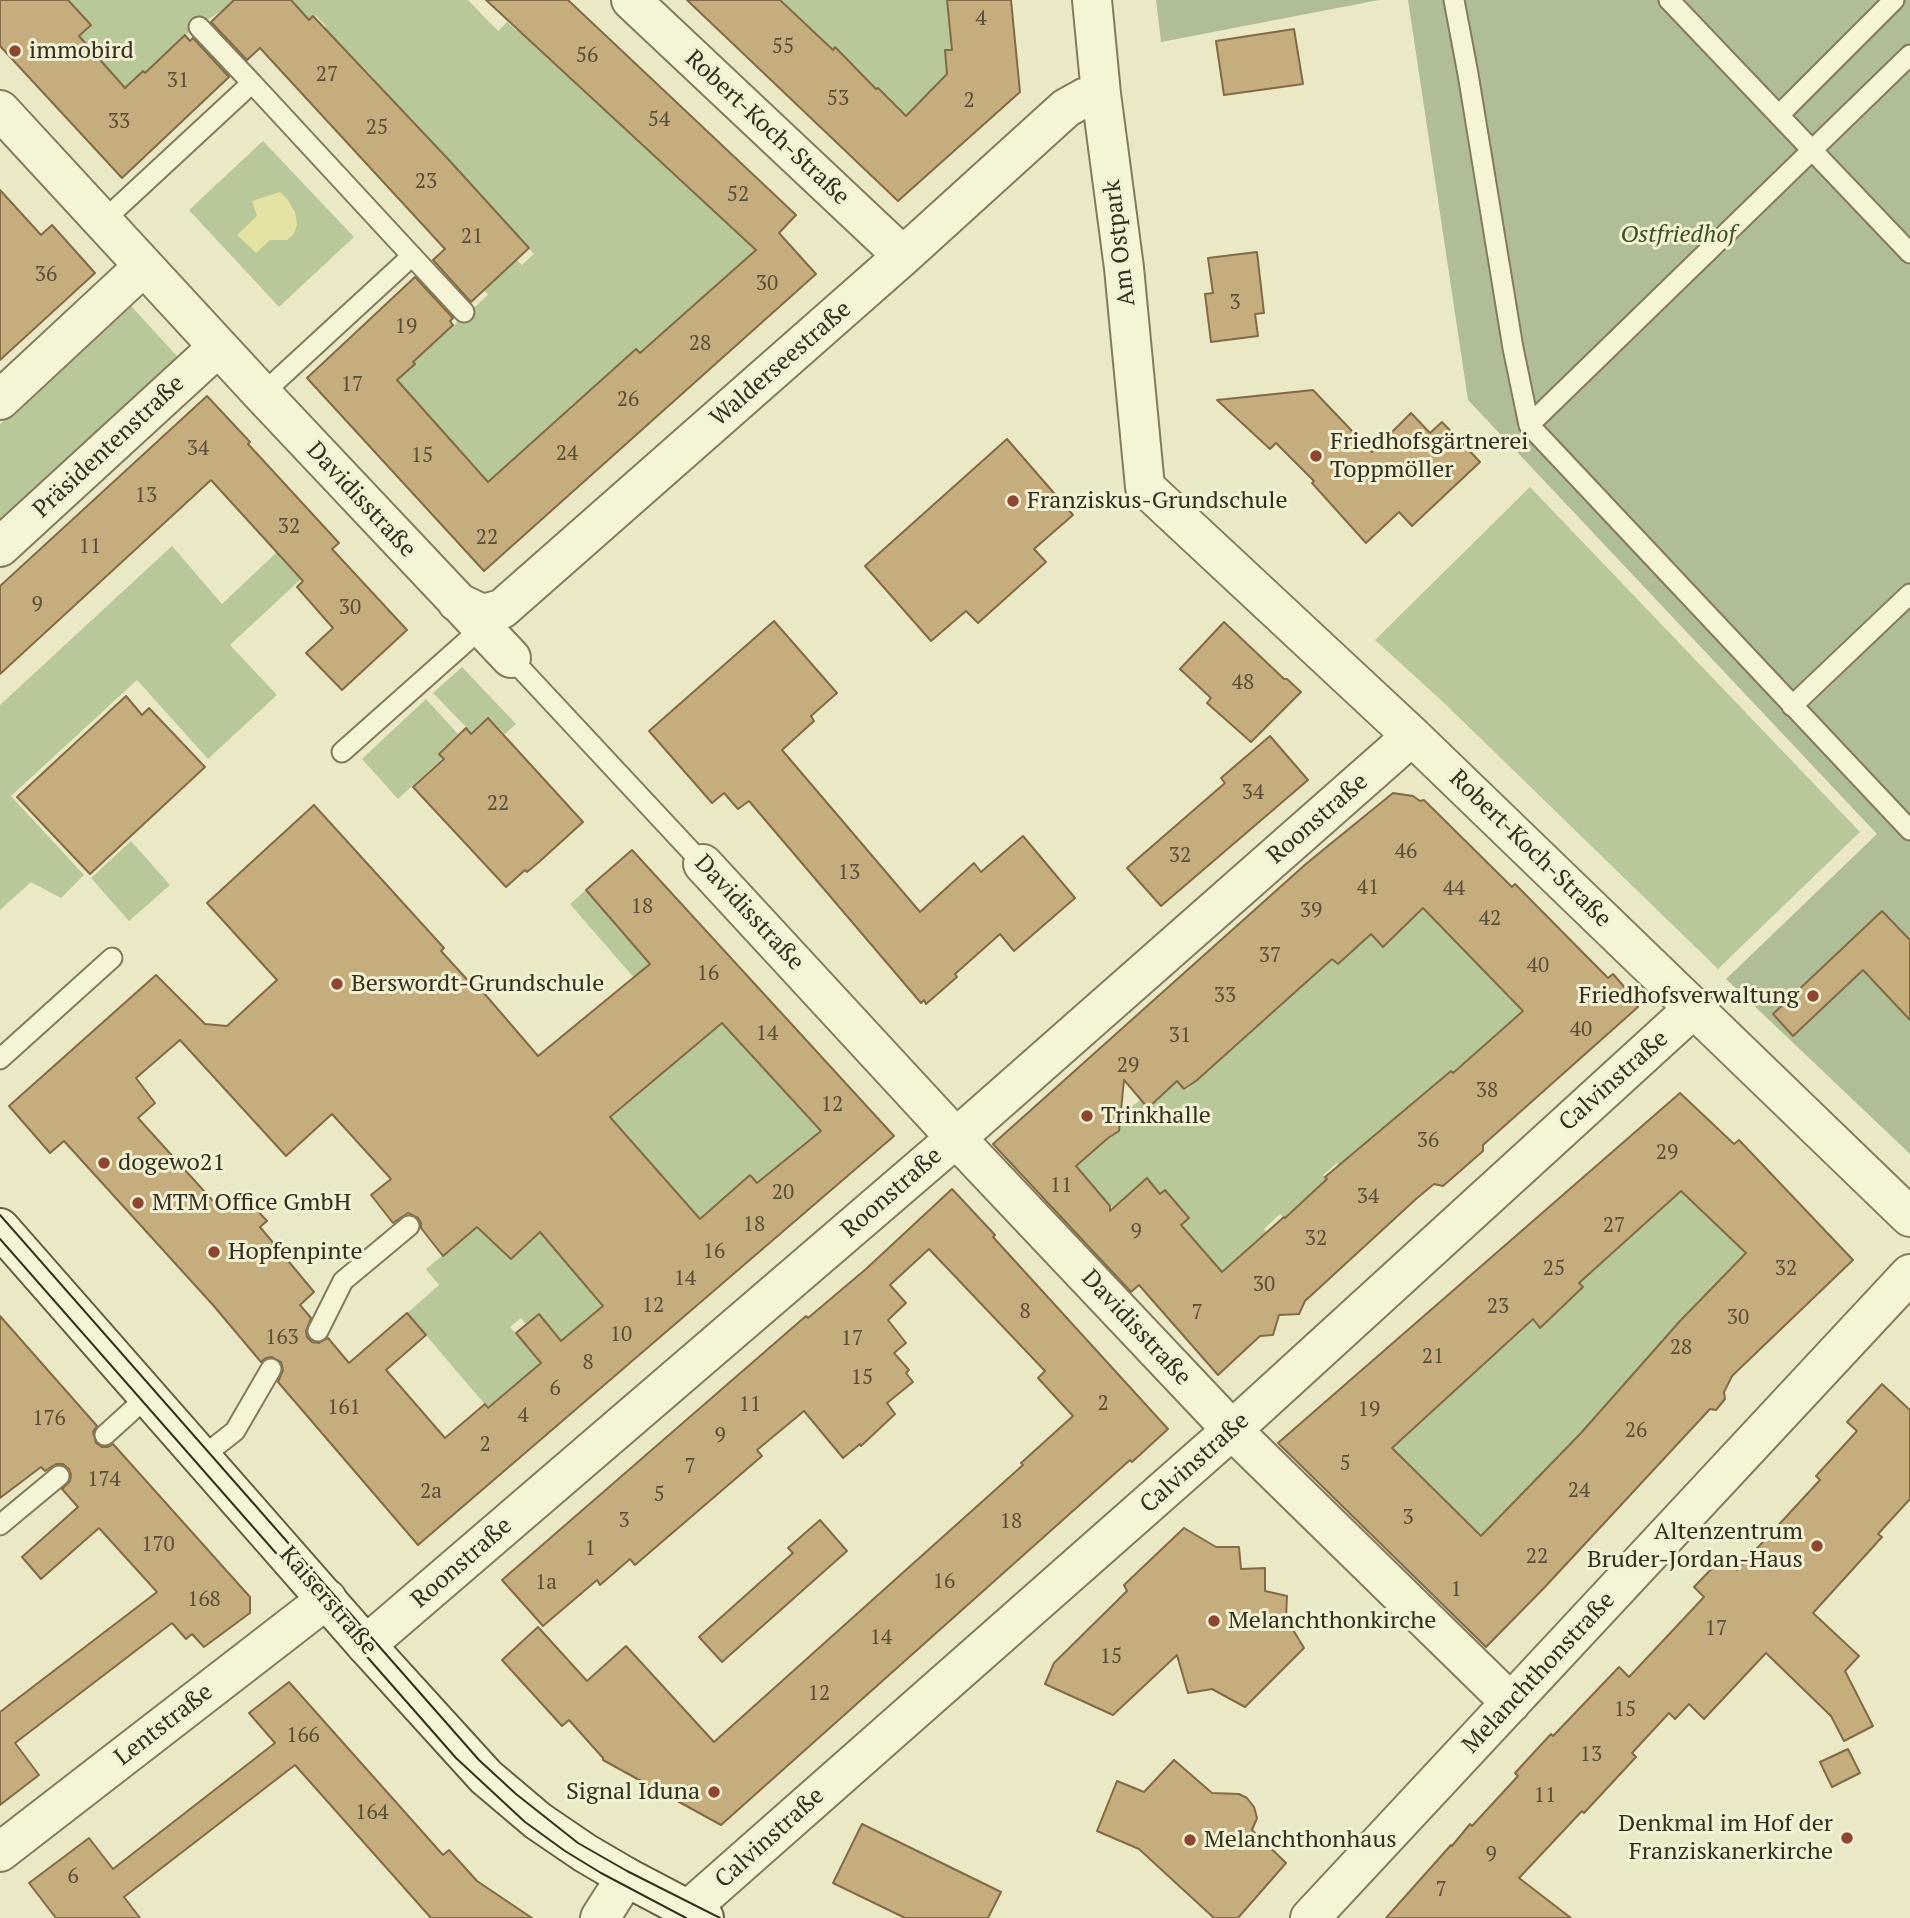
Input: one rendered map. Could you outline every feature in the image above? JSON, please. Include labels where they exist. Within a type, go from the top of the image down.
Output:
[{"type":"street","name":"Robert-Koch-Straße","points":[[631,0],[903,256]]},
{"type":"street","name":"Am Ostpark","points":[[1092,0],[1101,94],[1124,268],[1145,486]]},
{"type":"street","name":"Walderseestraße","points":[[480,613],[903,256],[1066,108],[1084,98],[1101,94]]},
{"type":"street","name":"Davidisstraße","points":[[0,110],[262,394],[480,613],[511,658]]},
{"type":"street","points":[[0,400],[144,266]]},
{"type":"street","name":"Präsidentenstraße","points":[[0,547],[218,347]]},
{"type":"street","name":"Robert-Koch-Straße","points":[[1145,486],[1412,736],[1910,1217]]},
{"type":"street","name":"Roonstraße","points":[[366,1645],[957,1138],[1412,736]]},
{"type":"street","name":"Davidisstraße","points":[[703,864],[1232,1430],[1511,1703]]},
{"type":"street","name":"Calvinstraße","points":[[696,1914],[1694,1008]]},
{"type":"street","name":"Kaiserstraße","points":[[0,1228],[366,1645],[486,1777],[538,1821],[585,1853],[696,1914]]},
{"type":"street","name":"Melanchthonstraße","points":[[1310,1918],[1910,1274]]},
{"type":"street","name":"Lentstraße","points":[[0,1852],[327,1599]]},
{"type":"street","points":[[600,1918],[626,1877]]},
{"type":"lane","points":[[1454,0],[1513,348],[1529,425],[1910,830]]},
{"type":"lane","points":[[1669,0],[1910,253]]},
{"type":"lane","points":[[1779,115],[1894,0]]},
{"type":"lane","points":[[199,27],[464,312]]},
{"type":"lane","points":[[1529,425],[1910,55]]},
{"type":"lane","points":[[103,221],[252,83]]},
{"type":"lane","points":[[262,394],[412,256]]},
{"type":"lane","points":[[1792,706],[1910,594]]},
{"type":"lane","points":[[342,752],[480,613]]},
{"type":"lane","name":"Davidisstraße","points":[[511,658],[703,864]]},
{"type":"lane","points":[[0,1059],[112,958]]},
{"type":"lane","points":[[318,1331],[343,1281],[408,1226]]},
{"type":"lane","points":[[202,1458],[235,1432],[271,1369]]},
{"type":"lane","points":[[106,1434],[148,1396]]},
{"type":"lane","points":[[0,1525],[59,1476]]},
{"type":"green space","points":[[54,0],[234,0],[185,35],[145,73],[142,71],[130,83],[135,89],[117,89],[122,84],[99,59],[73,42],[91,24],[77,9],[69,16]]},
{"type":"green space","points":[[291,0],[468,0],[498,31],[507,22],[516,30],[519,29],[758,251],[660,335],[642,356],[635,349],[624,360],[628,364],[576,404],[503,468],[488,491],[478,480],[483,475],[459,448],[457,450],[413,397],[399,383],[386,380],[403,375],[415,364],[413,362],[488,295],[484,290],[517,260],[522,265],[534,254],[324,28],[326,26],[315,15],[309,20]]},
{"type":"green space","points":[[780,0],[947,0],[951,38],[957,38],[952,57],[951,50],[946,50],[947,74],[898,128],[887,97]]},
{"type":"green space","points":[[1156,0],[1379,0],[1161,42]]},
{"type":"green space","name":"Ostfriedhof","points":[[1408,0],[1910,0],[1910,1154],[1726,979],[1877,834],[1468,400]]},
{"type":"green space","points":[[263,141],[354,237],[279,307],[189,210]]},
{"type":"green space","points":[[126,307],[132,307],[176,355],[178,361],[0,525],[0,424]]},
{"type":"green space","points":[[1530,487],[1860,832],[1718,969],[1442,701],[1375,640]]},
{"type":"green space","points":[[172,546],[222,604],[277,552],[301,579],[230,645],[277,695],[208,759],[137,680],[11,796],[84,875],[61,898],[31,882],[0,910],[0,705]]},
{"type":"green space","points":[[462,667],[516,724],[505,734],[488,717],[471,732],[433,693]]},
{"type":"green space","points":[[426,699],[458,734],[438,753],[443,758],[398,799],[362,759]]},
{"type":"green space","points":[[131,841],[170,885],[129,921],[91,878]]},
{"type":"green space","points":[[586,890],[649,963],[722,1022],[821,1131],[706,1225],[641,1153],[588,1135],[693,1046],[570,904]]},
{"type":"green space","points":[[1411,892],[1530,1018],[1485,1045],[1344,1170],[1337,1163],[1323,1175],[1327,1179],[1314,1191],[1319,1196],[1290,1223],[1280,1214],[1264,1229],[1266,1232],[1222,1271],[1225,1276],[1180,1251],[1193,1239],[1181,1225],[1189,1218],[1166,1190],[1160,1194],[1147,1179],[1113,1208],[1070,1159],[1141,1099],[1148,1107],[1166,1091],[1159,1082],[1169,1072],[1186,1090],[1332,959],[1338,964],[1355,949],[1358,921],[1383,947]]},
{"type":"green space","points":[[523,1189],[531,1222],[605,1308],[562,1341],[539,1314],[526,1324],[521,1318],[510,1327],[541,1363],[488,1408],[407,1313],[439,1285],[426,1269]]},
{"type":"green space","points":[[1682,1191],[1746,1253],[1581,1433],[1482,1535],[1495,1550],[1384,1456],[1533,1319],[1541,1327],[1583,1287],[1579,1283]]},
{"type":"sand","points":[[280,192],[295,212],[297,225],[294,234],[287,240],[270,240],[256,253],[237,235],[257,216],[252,201]]},
{"type":"building","points":[[0,0],[68,0],[91,25],[79,36],[125,88],[185,35],[190,41],[193,38],[229,77],[122,178],[0,46]]},
{"type":"building","points":[[234,0],[291,0],[309,20],[313,16],[529,248],[471,302],[433,260],[445,249],[260,48],[247,60],[211,22]]},
{"type":"building","points":[[486,0],[568,0],[796,215],[779,233],[816,274],[484,571],[307,378],[415,277],[453,318],[450,321],[453,325],[397,380],[488,482],[636,349],[640,353],[756,250]]},
{"type":"building","points":[[687,0],[780,0],[833,50],[835,47],[906,116],[947,74],[945,50],[952,50],[947,0],[1011,0],[1020,92],[898,201]]},
{"type":"building","points":[[1294,29],[1303,84],[1224,95],[1216,41]]},
{"type":"building","points":[[0,190],[41,235],[52,225],[95,273],[0,360]]},
{"type":"building","points":[[1257,252],[1264,313],[1255,314],[1258,336],[1211,342],[1205,294],[1213,293],[1208,258]]},
{"type":"building","points":[[1313,390],[1372,452],[1411,413],[1430,433],[1442,422],[1480,462],[1412,526],[1399,512],[1366,543],[1312,483],[1314,481],[1276,443],[1270,449],[1217,400]]},
{"type":"building","points":[[207,396],[339,543],[332,549],[407,630],[342,690],[306,653],[333,628],[297,587],[303,581],[211,480],[0,674],[0,586]]},
{"type":"building","points":[[1007,439],[1073,515],[1034,549],[1046,562],[978,623],[966,611],[931,641],[865,566]]},
{"type":"building","points":[[774,621],[837,693],[811,716],[814,721],[782,750],[920,912],[974,863],[981,872],[1023,836],[1075,898],[1014,951],[1000,934],[926,1004],[924,1000],[921,1003],[749,801],[738,809],[724,793],[712,803],[649,731]]},
{"type":"building","points":[[1224,622],[1301,692],[1251,742],[1207,703],[1211,698],[1180,669]]},
{"type":"building","points":[[126,696],[142,715],[149,708],[205,767],[90,874],[17,797]]},
{"type":"building","points":[[488,718],[583,822],[539,862],[506,887],[413,787],[444,759],[439,754],[466,728],[471,734]]},
{"type":"building","points":[[1270,736],[1308,780],[1161,906],[1127,868],[1225,783],[1221,778]]},
{"type":"building","points":[[1393,793],[1424,800],[1512,887],[1515,884],[1608,978],[1613,974],[1633,997],[1630,1000],[1638,1007],[1483,1145],[1483,1151],[1443,1186],[1434,1184],[1416,1199],[1305,1301],[1299,1314],[1279,1315],[1273,1335],[1260,1336],[1218,1375],[1139,1285],[1131,1292],[993,1144],[1307,863]],"holes":[[[1423,908],[1523,1011],[1453,1073],[1451,1071],[1325,1177],[1327,1179],[1285,1218],[1222,1272],[1181,1225],[1189,1218],[1165,1190],[1160,1194],[1147,1178],[1110,1211],[1110,1206],[1076,1166],[1119,1131],[1124,1080],[1148,1108],[1177,1081],[1184,1089],[1332,959],[1338,964],[1371,934],[1383,947]]]},
{"type":"building","points":[[314,805],[444,948],[441,951],[474,987],[477,985],[538,1056],[650,964],[586,890],[632,850],[894,1136],[418,1545],[278,1382],[283,1370],[281,1362],[272,1357],[261,1362],[64,1141],[50,1153],[9,1106],[156,975],[205,1024],[227,1026],[277,980],[207,903]],"holes":[[[722,1023],[821,1131],[757,1183],[750,1175],[700,1219],[610,1117]],[[180,1040],[286,1156],[332,1114],[391,1179],[371,1195],[393,1223],[408,1213],[418,1218],[421,1228],[443,1256],[477,1227],[511,1259],[540,1232],[603,1306],[561,1341],[539,1314],[516,1333],[541,1363],[488,1408],[485,1404],[445,1438],[386,1370],[426,1335],[407,1313],[349,1363],[328,1338],[319,1343],[312,1342],[306,1331],[311,1318],[300,1305],[314,1292],[260,1227],[267,1221],[245,1197],[223,1212],[138,1118],[155,1103],[136,1078]]]},
{"type":"building","points":[[1882,911],[1910,940],[1910,1020],[1863,970],[1793,1036],[1773,1014]]},
{"type":"building","points":[[1680,1093],[1734,1144],[1739,1140],[1853,1260],[1732,1376],[1724,1392],[1725,1399],[1716,1410],[1710,1409],[1486,1647],[1278,1443]],"holes":[[[1681,1191],[1746,1253],[1680,1321],[1581,1433],[1481,1536],[1392,1448],[1533,1319],[1540,1328],[1583,1287],[1579,1283]]]},
{"type":"building","points":[[952,1189],[1168,1429],[721,1825],[603,1760],[569,1720],[562,1726],[502,1660],[538,1627],[587,1681],[626,1646],[714,1742],[1023,1465],[1021,1463],[1073,1416],[1038,1378],[1045,1371],[929,1249],[890,1285],[906,1303],[888,1320],[906,1343],[894,1353],[909,1370],[906,1373],[913,1382],[887,1403],[895,1414],[861,1446],[860,1444],[843,1458],[804,1411],[757,1450],[762,1456],[635,1565],[630,1559],[600,1585],[597,1580],[543,1626],[502,1580],[806,1316],[808,1318],[866,1269]]},
{"type":"building","points":[[0,1316],[97,1426],[93,1432],[96,1443],[102,1447],[113,1444],[250,1597],[250,1613],[204,1647],[192,1634],[186,1639],[172,1623],[15,1743],[39,1775],[0,1805],[0,1712],[157,1592],[99,1528],[41,1579],[22,1557],[78,1507],[62,1489],[70,1481],[71,1475],[63,1464],[56,1464],[45,1471],[41,1467],[0,1498]]},
{"type":"building","points":[[1882,1384],[1910,1410],[1910,1499],[1878,1534],[1882,1537],[1813,1613],[1859,1656],[1845,1671],[1873,1726],[1844,1741],[1831,1716],[1766,1653],[1704,1719],[1689,1704],[1675,1719],[1669,1713],[1632,1753],[1636,1757],[1519,1878],[1571,1918],[1386,1918],[1470,1824],[1472,1826],[1518,1776],[1515,1773],[1551,1734],[1553,1736],[1619,1667],[1629,1677],[1704,1597],[1694,1587],[1723,1557],[1737,1570],[1820,1480],[1816,1476],[1857,1431],[1847,1422]]},
{"type":"building","points":[[820,1520],[847,1551],[722,1662],[699,1637],[793,1553],[788,1548]]},
{"type":"building","name":"Melanchthonkirche","points":[[1184,1528],[1216,1547],[1239,1547],[1241,1569],[1265,1568],[1265,1591],[1287,1596],[1286,1618],[1304,1648],[1245,1707],[1212,1689],[1188,1693],[1177,1655],[1113,1715],[1045,1684],[1054,1663],[1127,1591],[1124,1585]]},
{"type":"building","points":[[289,1682],[443,1855],[449,1850],[477,1881],[532,1918],[431,1918],[295,1765],[124,1897],[140,1918],[56,1918],[29,1883],[89,1838],[113,1869],[275,1743],[249,1713]]},
{"type":"building","points":[[1848,1749],[1860,1773],[1832,1787],[1820,1762]]},
{"type":"building","name":"Melanchthonhaus","points":[[1174,1760],[1212,1793],[1239,1794],[1247,1798],[1254,1807],[1257,1818],[1252,1830],[1286,1863],[1238,1918],[1214,1918],[1139,1849],[1097,1831],[1117,1781],[1144,1792]]},
{"type":"building","points":[[862,1824],[1001,1892],[988,1918],[905,1918],[833,1883]]},
{"type":"tram line","points":[[0,1215],[479,1760],[516,1794],[578,1843],[720,1918]]},
{"type":"tram line","points":[[0,1239],[456,1758],[525,1822],[565,1851],[686,1918]]},
{"type":"place","name":"immobird","points":[[15,51]]},
{"type":"place","name":"Friedhofsgärtnerei Toppmöller","points":[[1316,456]]},
{"type":"place","name":"Franziskus-Grundschule","points":[[1013,501]]},
{"type":"place","name":"Berswordt-Grundschule","points":[[337,984]]},
{"type":"place","name":"Friedhofsverwaltung","points":[[1813,996]]},
{"type":"place","name":"Trinkhalle","points":[[1087,1116]]},
{"type":"place","name":"dogewo21","points":[[104,1163]]},
{"type":"place","name":"MTM Office GmbH","points":[[138,1203]]},
{"type":"place","name":"Hopfenpinte","points":[[214,1252]]},
{"type":"place","name":"Altenzentrum Bruder-Jordan-Haus","points":[[1817,1546]]},
{"type":"place","name":"Melanchthonkirche","points":[[1214,1621]]},
{"type":"place","name":"Signal Iduna","points":[[714,1792]]},
{"type":"place","name":"Denkmal im Hof der Franziskanerkirche","points":[[1847,1838]]},
{"type":"place","name":"Melanchthonhaus","points":[[1190,1840]]}]
